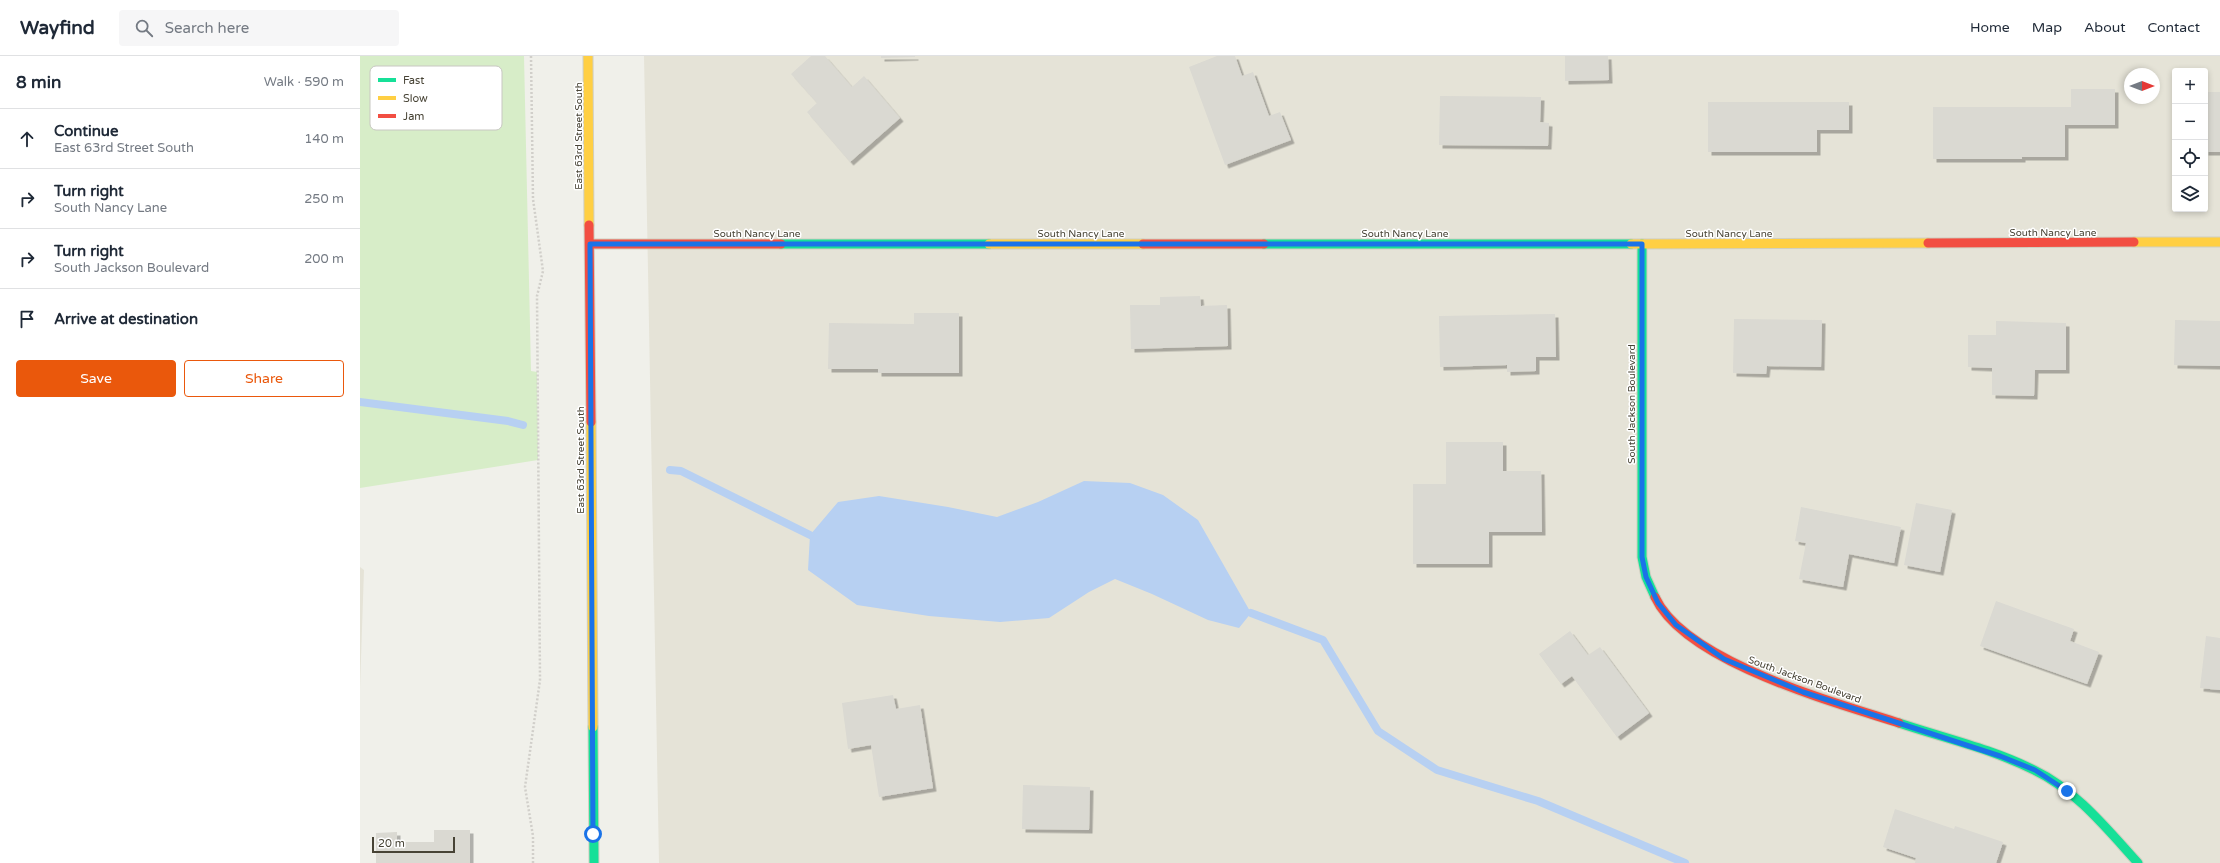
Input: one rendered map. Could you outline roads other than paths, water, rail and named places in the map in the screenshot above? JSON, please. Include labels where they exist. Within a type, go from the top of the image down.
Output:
[{"type":"street","name":"East 63rd Street South","points":[[588,56],[594,863]]},
{"type":"street","name":"South Nancy Lane","points":[[590,244],[1642,244],[2220,242]]},
{"type":"street","name":"South Jackson Boulevard","points":[[1642,244],[1642,557],[1646,577],[1658,603],[1676,625],[1724,659],[1743,669],[1803,692],[2000,756],[2035,770],[2067,791],[2088,809],[2138,863]]},
{"type":"water","points":[[1084,481],[1130,483],[1163,495],[1198,520],[1251,613],[1239,628],[1208,620],[1152,594],[1115,579],[1089,592],[1049,618],[1000,622],[929,616],[857,605],[808,570],[810,535],[838,502],[879,496],[948,507],[997,517],[1038,502]]},
{"type":"waterway","points":[[360,402],[508,421],[523,425]]},
{"type":"waterway","points":[[670,470],[681,471],[810,535]]},
{"type":"waterway","points":[[1251,613],[1323,640],[1378,731],[1437,770],[1538,801],[1685,863]]}]
